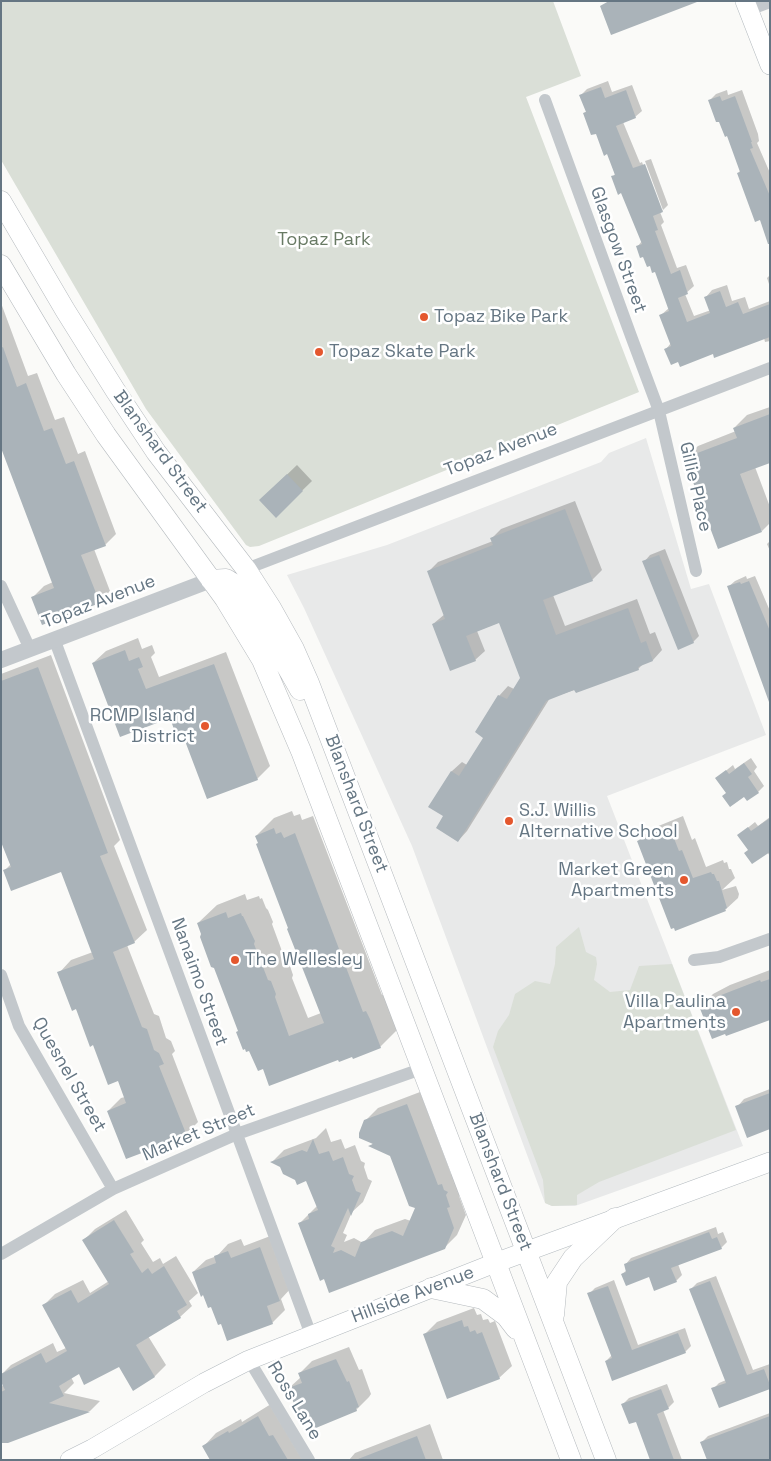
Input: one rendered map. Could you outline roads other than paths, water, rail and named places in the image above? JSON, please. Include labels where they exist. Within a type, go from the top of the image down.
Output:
[{"type":"main road","points":[[747,6],[770,65]]},
{"type":"main road","name":"Blanshard Street","points":[[1,201],[65,310],[120,398],[156,452],[246,569],[294,649],[310,683],[606,1460]]},
{"type":"main road","name":"Blanshard Street","points":[[1,265],[66,374],[106,435],[243,626],[262,660],[278,696],[571,1460]]},
{"type":"main road","points":[[211,580],[226,579],[234,584],[266,630],[331,740]]},
{"type":"main road","name":"Hillside Avenue","points":[[70,1460],[218,1375],[248,1360],[495,1263],[770,1162]]},
{"type":"main road","points":[[554,1322],[557,1282],[573,1258],[615,1218]]},
{"type":"main road","points":[[432,1288],[483,1299],[506,1316],[526,1342]]},
{"type":"main road","points":[[562,1438],[564,1460]]},
{"type":"street","points":[[747,6],[770,2]]},
{"type":"street","name":"Glasgow Street","points":[[545,100],[659,410]]},
{"type":"street","name":"Topaz Avenue","points":[[246,569],[770,368]]},
{"type":"street","name":"Gillie Place","points":[[659,410],[696,571]]},
{"type":"street","name":"Topaz Avenue","points":[[1,660],[211,580]]},
{"type":"street","points":[[1,586],[30,649]]},
{"type":"street","name":"Nanaimo Street","points":[[55,641],[311,1335]]},
{"type":"street","points":[[694,960],[719,956],[770,939]]},
{"type":"street","name":"Quesnel Street","points":[[1,975],[20,1026],[113,1188]]},
{"type":"street","name":"Market Street","points":[[1,1254],[113,1188],[237,1134],[421,1068]]},
{"type":"street","name":"Ross Lane","points":[[248,1360],[307,1457]]},
{"type":"place","name":"Topaz Bike Park","points":[[424,317]]},
{"type":"place","name":"Topaz Skate Park","points":[[319,352]]},
{"type":"place","name":"RCMP Island District","points":[[205,726]]},
{"type":"place","name":"S.J. Willis Alternative School","points":[[509,821]]},
{"type":"place","name":"Market Green Apartments","points":[[684,880]]},
{"type":"place","name":"The Wellesley","points":[[235,960]]},
{"type":"place","name":"Villa Paulina Apartments","points":[[736,1012]]},
{"type":"park label","name":"Topaz Park","points":[[324,240]]}]
